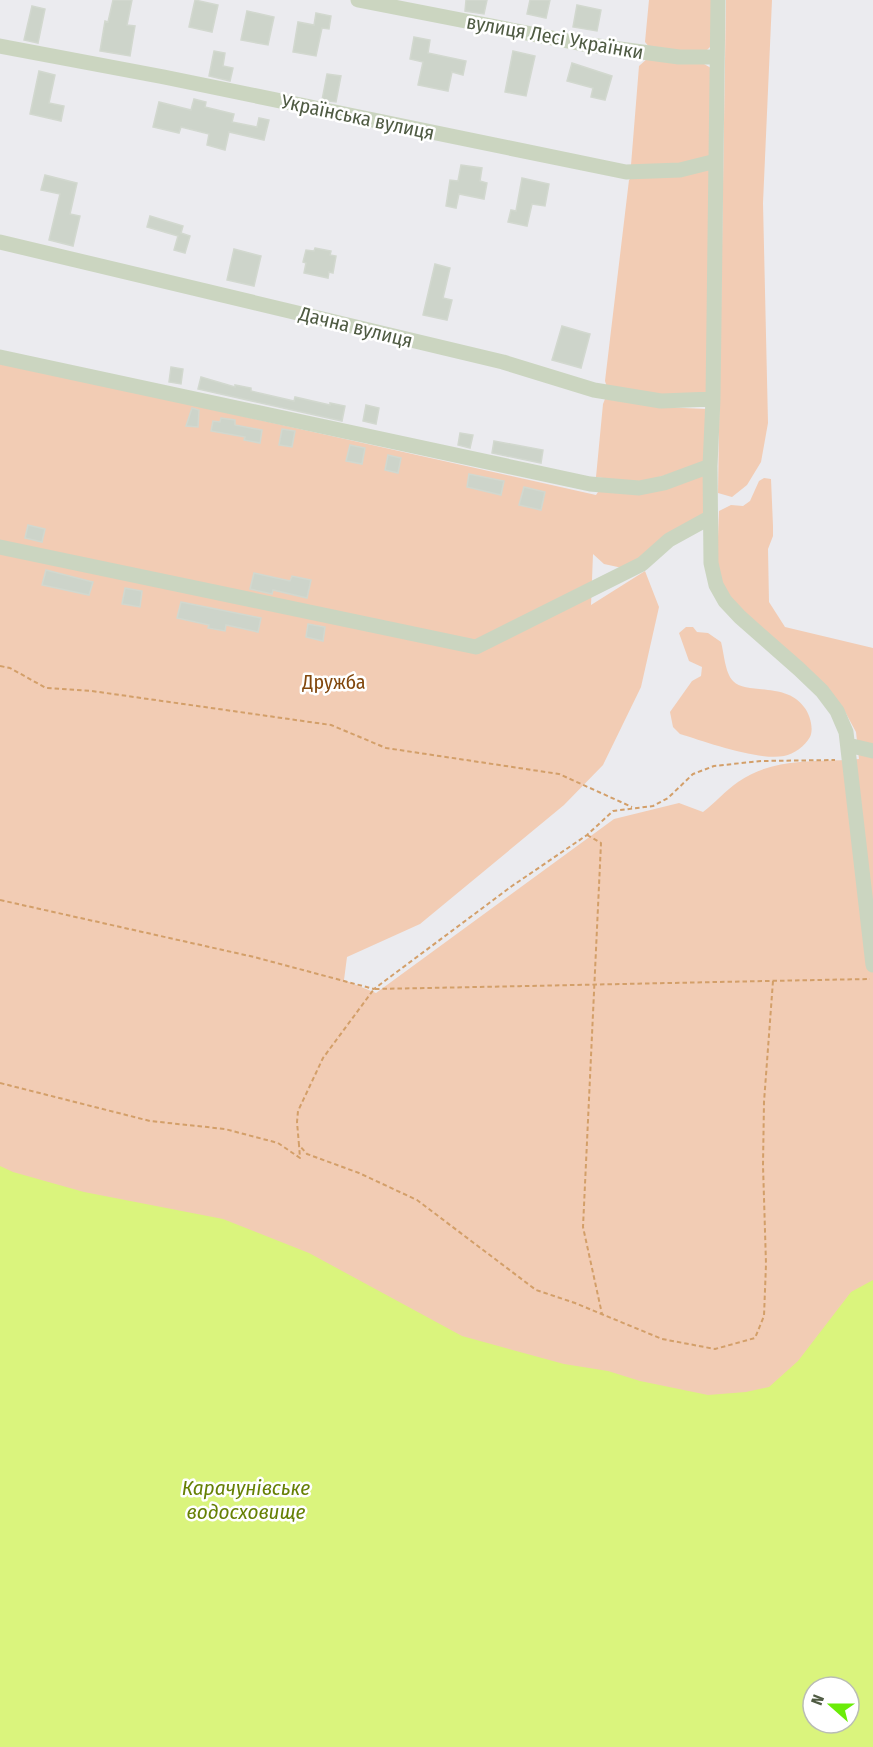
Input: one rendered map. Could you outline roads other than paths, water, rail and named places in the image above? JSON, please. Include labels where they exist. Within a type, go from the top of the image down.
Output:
[{"type":"street","name":"вулиця Лесі Українки","points":[[358,0],[583,44],[679,57],[717,57]]},
{"type":"street","points":[[718,0],[709,518],[711,563],[716,585],[725,601],[822,691],[837,711],[846,732],[873,965]]},
{"type":"street","name":"Українська вулиця","points":[[0,46],[626,172],[680,170],[716,161]]},
{"type":"street","name":"Дачна вулиця","points":[[0,242],[503,362],[594,390],[661,400],[712,399]]},
{"type":"street","points":[[0,357],[590,484],[639,488],[664,483],[710,466]]},
{"type":"street","points":[[0,548],[476,647],[642,564],[669,540],[709,518]]},
{"type":"street","points":[[849,752],[873,751]]},
{"type":"water","name":"Карачунівське водосховище","points":[[0,1166],[13,1172],[84,1192],[223,1219],[309,1253],[462,1336],[564,1364],[608,1371],[640,1381],[708,1395],[746,1392],[769,1387],[798,1361],[851,1292],[873,1280],[873,1747],[0,1747]]},
{"type":"park label","name":"Дружба","points":[[334,682]]}]
